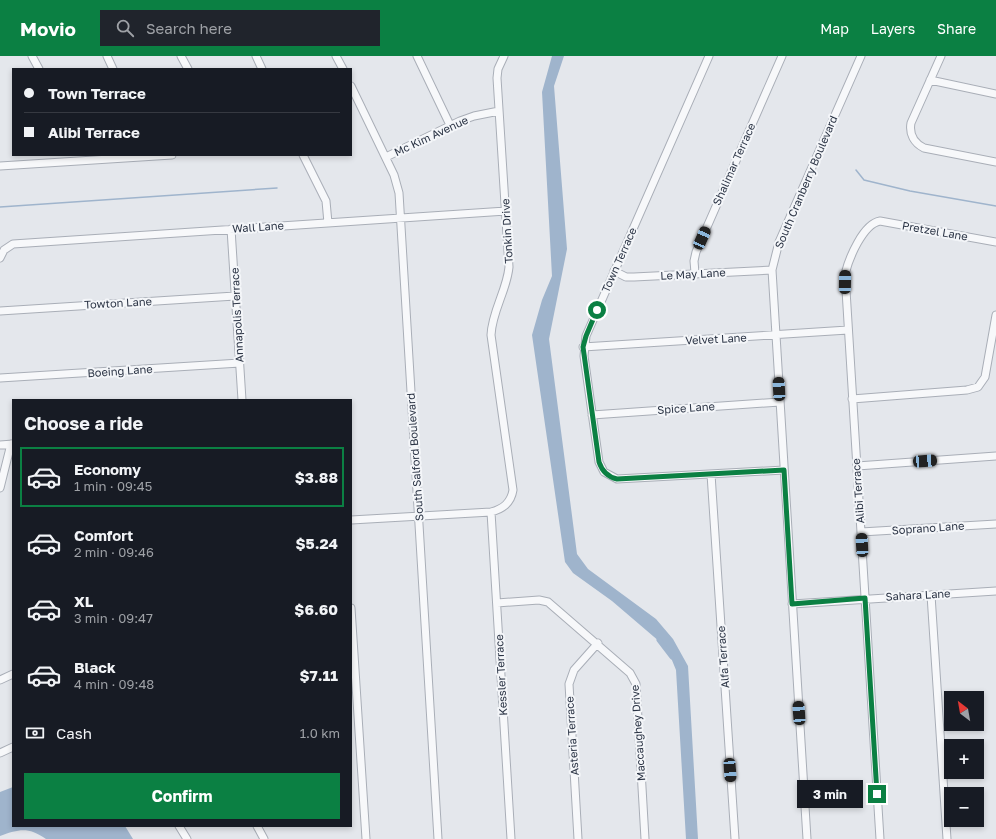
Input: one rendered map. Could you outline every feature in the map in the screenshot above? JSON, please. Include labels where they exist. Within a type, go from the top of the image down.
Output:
[{"type":"street","points":[[32,56],[38,68]]},
{"type":"street","points":[[107,56],[113,68]]},
{"type":"street","points":[[181,56],[187,68]]},
{"type":"street","points":[[256,56],[262,68]]},
{"type":"street","points":[[336,56],[342,68]]},
{"type":"street","points":[[417,56],[450,125]]},
{"type":"street","name":"Tonkin Drive","points":[[491,512],[508,504],[513,490],[491,335],[493,322],[509,271],[498,73],[504,56]]},
{"type":"street","name":"Town Terrace","points":[[709,56],[614,271],[586,336],[583,347],[599,462],[604,472],[617,479],[711,474]]},
{"type":"street","name":"Shalimar Terrace","points":[[695,274],[694,261],[696,252],[782,56]]},
{"type":"street","name":"South Cranberry Boulevard","points":[[807,839],[772,270],[779,242],[861,56]]},
{"type":"street","points":[[940,56],[911,123],[912,135],[916,143],[924,148],[996,162]]},
{"type":"street","points":[[930,80],[996,94]]},
{"type":"street","name":"South Salford Boulevard","points":[[352,88],[386,157],[397,185],[419,516],[438,839]]},
{"type":"street","name":"Mc Kim Avenue","points":[[386,157],[450,125],[474,116],[499,111]]},
{"type":"street","points":[[0,166],[80,158],[129,156]]},
{"type":"street","points":[[304,156],[326,201],[328,223]]},
{"type":"street","name":"Wall Lane","points":[[0,258],[4,250],[11,245],[63,240],[506,212]]},
{"type":"street","name":"Pretzel Lane","points":[[874,223],[888,222],[996,242]]},
{"type":"street","name":"Alibi Terrace","points":[[874,223],[865,230],[845,274],[880,839]]},
{"type":"street","name":"Annapolis Terrace","points":[[231,229],[242,399]]},
{"type":"street","name":"Le May Lane","points":[[614,271],[626,277],[634,278],[772,270]]},
{"type":"street","name":"Towton Lane","points":[[0,311],[236,296]]},
{"type":"street","points":[[852,399],[974,389],[982,382],[984,377],[996,316]]},
{"type":"street","name":"Velvet Lane","points":[[583,347],[776,336],[848,330]]},
{"type":"street","name":"Boeing Lane","points":[[0,378],[240,363]]},
{"type":"street","name":"Spice Lane","points":[[592,415],[780,402]]},
{"type":"street","points":[[0,445],[12,444],[0,488]]},
{"type":"street","points":[[857,466],[996,456]]},
{"type":"street","points":[[711,474],[784,470]]},
{"type":"street","name":"Alfa Terrace","points":[[711,474],[735,839]]},
{"type":"street","points":[[352,520],[491,512]]},
{"type":"street","name":"Kessler Terrace","points":[[491,512],[511,839]]},
{"type":"street","name":"Soprano Lane","points":[[861,532],[996,524]]},
{"type":"street","name":"Sahara Lane","points":[[792,604],[865,598],[996,591]]},
{"type":"street","points":[[931,595],[947,839]]},
{"type":"street","name":"Maccaughey Drive","points":[[497,603],[539,600],[548,602],[628,670],[636,684],[645,839]]},
{"type":"street","points":[[352,637],[366,839]]},
{"type":"street","name":"Asteria Terrace","points":[[578,839],[569,684],[574,670],[598,643]]},
{"type":"street","points":[[0,680],[12,674]]},
{"type":"street","points":[[352,739],[359,738]]},
{"type":"street","points":[[0,753],[12,747]]},
{"type":"street","points":[[180,827],[187,839]]},
{"type":"street","points":[[258,827],[264,839]]},
{"type":"water","points":[[552,56],[564,56],[554,86],[567,249],[549,339],[577,554],[588,569],[656,619],[673,639],[688,666],[698,839],[686,839],[676,670],[667,648],[612,601],[573,573],[565,562],[532,335],[542,300],[552,276],[542,92]]},
{"type":"water","points":[[12,787],[12,827],[126,827],[133,839],[46,839],[34,832],[24,830],[0,836],[0,792]]},
{"type":"waterway","points":[[856,170],[864,180],[910,191],[996,206]]},
{"type":"waterway","points":[[0,207],[277,188]]},
{"type":"waterway","points":[[659,640],[672,657]]},
{"type":"route","points":[[597,310],[583,347],[599,462],[603,471],[609,476],[617,479],[784,470],[792,604],[865,598],[877,794]]}]
